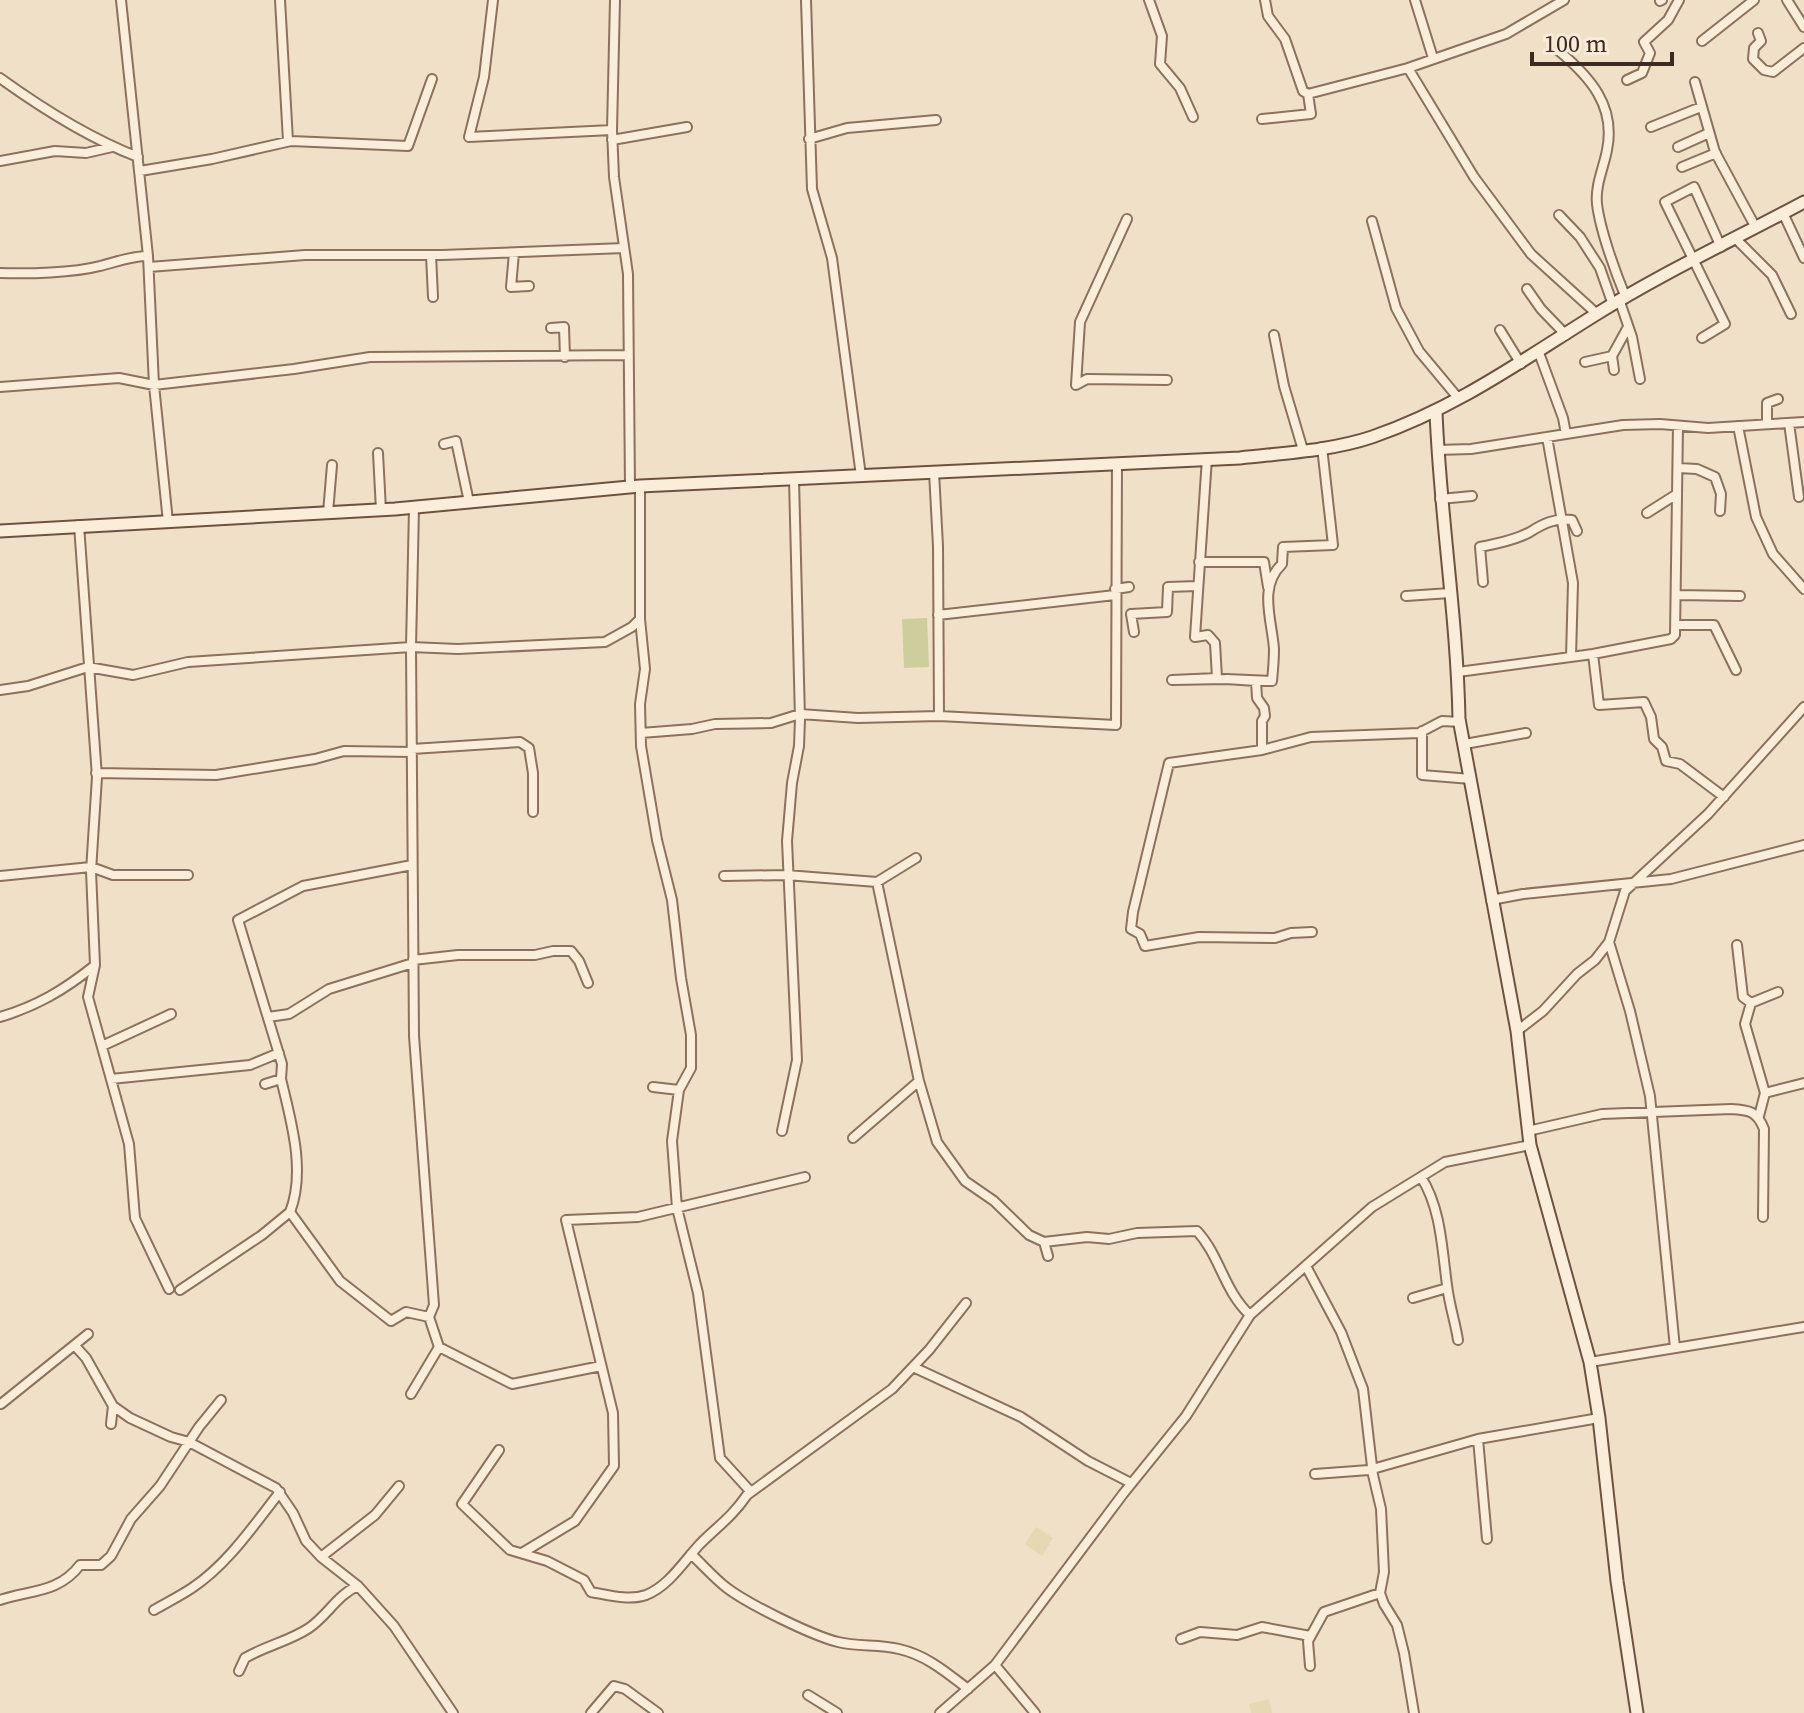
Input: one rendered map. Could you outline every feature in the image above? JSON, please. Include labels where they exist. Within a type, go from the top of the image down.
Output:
[{"type":"main road","points":[[0,531],[414,508],[635,487],[1207,458],[1322,447],[1369,438],[1436,412],[1521,364],[1597,314],[1804,202]]},
{"type":"main road","points":[[1436,412],[1440,499],[1458,672],[1459,719],[1517,1031],[1530,1145],[1590,1362],[1637,1713]]},
{"type":"street","points":[[121,0],[149,267],[154,385],[168,522]]},
{"type":"street","points":[[280,0],[288,141]]},
{"type":"street","points":[[493,0],[484,77],[469,137],[612,135],[687,127]]},
{"type":"street","points":[[615,0],[612,135],[614,177],[628,274],[628,355],[645,669],[640,704],[641,733],[648,796],[672,900],[691,1035],[691,1068],[679,1090],[672,1141],[677,1208],[698,1293],[720,1458],[751,1492]]},
{"type":"street","points":[[806,0],[812,189],[832,258],[861,476]]},
{"type":"street","points":[[1149,0],[1162,36],[1160,64],[1180,88],[1193,117]]},
{"type":"street","points":[[1265,0],[1268,16],[1285,39],[1303,91],[1308,94],[1408,68],[1506,34],[1564,0]]},
{"type":"street","points":[[1415,0],[1433,58]]},
{"type":"street","points":[[1627,80],[1642,73],[1650,53],[1644,42],[1668,20],[1679,0]]},
{"type":"street","points":[[1702,41],[1754,0]]},
{"type":"street","points":[[1787,0],[1804,27]]},
{"type":"street","points":[[1758,33],[1761,41],[1754,48],[1753,59],[1764,70],[1773,72],[1804,48]]},
{"type":"street","points":[[1559,51],[1595,87],[1609,114],[1608,149],[1599,179],[1597,203],[1640,379]]},
{"type":"street","points":[[1408,68],[1474,177],[1531,254],[1597,314]]},
{"type":"street","points":[[0,78],[66,122],[138,157]]},
{"type":"street","points":[[140,171],[212,159],[288,141],[408,146],[432,79]]},
{"type":"street","points":[[1695,82],[1716,153],[1756,228]]},
{"type":"street","points":[[1262,119],[1311,114],[1308,94]]},
{"type":"street","points":[[1651,127],[1701,107]]},
{"type":"street","points":[[809,139],[847,128],[936,120]]},
{"type":"street","points":[[1678,147],[1709,133]]},
{"type":"street","points":[[0,161],[55,151],[86,153],[112,147]]},
{"type":"street","points":[[1682,167],[1716,153]]},
{"type":"street","points":[[1702,338],[1725,324],[1665,202],[1694,187],[1721,247]]},
{"type":"street","points":[[1783,213],[1804,258]]},
{"type":"street","points":[[1559,215],[1580,237],[1620,302]]},
{"type":"street","points":[[1127,219],[1080,322],[1076,385],[1087,379],[1167,380]]},
{"type":"street","points":[[1372,221],[1396,308],[1419,351],[1459,399]]},
{"type":"street","points":[[1736,239],[1772,275],[1791,314]]},
{"type":"street","points":[[149,267],[305,255],[431,255],[624,248]]},
{"type":"street","points":[[514,253],[511,287],[529,286]]},
{"type":"street","points":[[431,255],[433,297]]},
{"type":"street","points":[[0,273],[31,274],[98,267],[131,256],[148,256]]},
{"type":"street","points":[[1527,289],[1566,335]]},
{"type":"street","points":[[551,328],[564,327],[565,357]]},
{"type":"street","points":[[1614,370],[1612,356],[1628,327]]},
{"type":"street","points":[[1500,330],[1521,364]]},
{"type":"street","points":[[1274,335],[1284,386],[1303,450]]},
{"type":"street","points":[[1539,353],[1566,434]]},
{"type":"street","points":[[0,387],[119,378],[154,385],[370,357],[628,355]]},
{"type":"street","points":[[1585,362],[1612,356]]},
{"type":"street","points":[[1767,424],[1767,403],[1778,399]]},
{"type":"street","points":[[1437,450],[1471,449],[1623,425],[1738,426],[1804,422]]},
{"type":"street","points":[[1789,423],[1799,497]]},
{"type":"street","points":[[1458,672],[1593,654],[1671,639],[1675,635],[1678,426]]},
{"type":"street","points":[[1738,426],[1756,517],[1773,554],[1804,589]]},
{"type":"street","points":[[1547,437],[1573,583],[1571,657]]},
{"type":"street","points":[[444,444],[456,441],[469,502]]},
{"type":"street","points":[[1268,589],[1274,572],[1282,564],[1283,547],[1333,545],[1322,447]]},
{"type":"street","points":[[378,453],[381,510]]},
{"type":"street","points":[[1199,562],[1264,562],[1274,649],[1272,681],[1172,680],[1217,678],[1215,643],[1208,635],[1195,637],[1197,586],[1207,458]]},
{"type":"street","points":[[641,733],[715,724],[771,723],[800,714],[858,718],[939,716],[1116,725],[1117,463]]},
{"type":"street","points":[[328,513],[332,465]]},
{"type":"street","points":[[1678,468],[1697,469],[1715,477],[1721,494],[1720,511]]},
{"type":"street","points":[[934,472],[939,716]]},
{"type":"street","points":[[782,1131],[797,1060],[786,875],[800,714],[794,479]]},
{"type":"street","points":[[1647,513],[1677,494]]},
{"type":"street","points":[[1440,499],[1472,496]]},
{"type":"street","points":[[414,508],[411,647],[414,1036],[434,1291],[434,1305],[429,1317],[439,1347],[512,1384],[601,1366]]},
{"type":"street","points":[[1483,582],[1480,547],[1561,519],[1572,520],[1577,531]]},
{"type":"street","points":[[79,525],[96,773],[91,867],[95,965],[88,997],[129,1144],[135,1218],[169,1289]]},
{"type":"street","points":[[1134,632],[1131,614],[1167,612],[1168,587],[1197,586]]},
{"type":"street","points":[[938,615],[1115,592],[1129,587]]},
{"type":"street","points":[[1406,596],[1450,593]]},
{"type":"street","points":[[1677,595],[1740,596]]},
{"type":"street","points":[[0,690],[28,686],[88,667],[133,675],[188,662],[411,647],[458,649],[605,642],[640,619]]},
{"type":"street","points":[[1677,625],[1714,625],[1736,670]]},
{"type":"street","points":[[1593,654],[1599,705],[1644,702],[1651,717],[1654,739],[1662,747],[1666,761],[1680,764],[1724,797]]},
{"type":"street","points":[[1226,679],[1256,681],[1257,698],[1265,716],[1262,721],[1262,750]]},
{"type":"street","points":[[1517,1031],[1543,1011],[1609,942],[1625,891],[1724,797],[1804,707]]},
{"type":"street","points":[[1312,932],[1275,938],[1199,937],[1145,946],[1140,934],[1131,929],[1133,912],[1169,763],[1262,750],[1311,737],[1422,731],[1442,721],[1461,722]]},
{"type":"street","points":[[1422,731],[1422,775],[1471,779]]},
{"type":"street","points":[[1465,744],[1526,733]]},
{"type":"street","points":[[96,773],[216,775],[315,759],[344,751],[412,750],[520,742],[529,748],[533,773],[533,812]]},
{"type":"street","points":[[1491,900],[1560,889],[1634,884],[1684,876],[1804,845]]},
{"type":"street","points":[[724,876],[786,875],[877,882],[916,858]]},
{"type":"street","points":[[180,1290],[262,1235],[290,1212],[298,1192],[291,1121],[281,1079],[282,1064],[238,920],[303,886],[412,865]]},
{"type":"street","points":[[0,876],[91,867],[113,875],[188,875]]},
{"type":"street","points":[[877,882],[919,1081],[937,1142],[965,1181],[994,1201],[1029,1235],[1044,1242],[1197,1231],[1208,1242],[1223,1280],[1237,1303],[1250,1315]]},
{"type":"street","points":[[1609,942],[1630,1011],[1651,1113],[1675,1348]]},
{"type":"street","points":[[1737,945],[1743,997],[1751,1003]]},
{"type":"street","points":[[268,1017],[289,1014],[329,989],[413,961],[458,955],[535,955],[571,951],[588,983]]},
{"type":"street","points":[[0,1017],[27,1009],[63,991],[95,965]]},
{"type":"street","points":[[1751,1003],[1778,992]]},
{"type":"street","points":[[1751,1003],[1745,1024],[1765,1093],[1759,1116]]},
{"type":"street","points":[[102,1046],[171,1014]]},
{"type":"street","points":[[111,1079],[250,1065],[279,1053]]},
{"type":"street","points":[[265,1084],[281,1079]]},
{"type":"street","points":[[853,1138],[919,1081]]},
{"type":"street","points":[[1765,1093],[1804,1083]]},
{"type":"street","points":[[653,1087],[679,1090]]},
{"type":"street","points":[[1528,1131],[1602,1114],[1731,1109],[1752,1111],[1759,1116],[1764,1129],[1763,1217]]},
{"type":"street","points":[[940,1713],[995,1665],[1131,1483],[1186,1416],[1250,1315],[1372,1207],[1445,1162],[1530,1145]]},
{"type":"street","points":[[522,1553],[575,1521],[614,1466],[613,1413],[566,1220],[638,1217],[805,1177]]},
{"type":"street","points":[[1421,1177],[1430,1192],[1440,1231],[1458,1340]]},
{"type":"street","points":[[290,1212],[340,1281],[368,1304],[391,1321],[406,1312],[429,1317]]},
{"type":"street","points":[[1044,1242],[1048,1256]]},
{"type":"street","points":[[1306,1266],[1341,1332],[1363,1389],[1381,1509],[1384,1572],[1380,1593],[1397,1625],[1414,1713]]},
{"type":"street","points":[[1413,1298],[1447,1288]]},
{"type":"street","points":[[499,1450],[462,1504],[510,1550],[547,1561],[584,1580],[591,1592],[625,1598],[645,1595],[664,1583],[732,1517],[751,1492],[892,1389],[966,1303]]},
{"type":"street","points":[[1590,1362],[1804,1327]]},
{"type":"street","points":[[1,1404],[76,1347],[88,1334]]},
{"type":"street","points":[[76,1347],[86,1358],[113,1406],[130,1418],[248,1471],[280,1492],[306,1541],[358,1586],[394,1626],[453,1713]]},
{"type":"street","points":[[411,1394],[439,1347]]},
{"type":"street","points":[[913,1367],[1021,1417],[1088,1461],[1131,1483]]},
{"type":"street","points":[[0,1600],[48,1590],[72,1575],[80,1565],[101,1565],[111,1556],[131,1519],[160,1486],[221,1400]]},
{"type":"street","points":[[111,1424],[113,1406]]},
{"type":"street","points":[[1315,1474],[1354,1472],[1478,1439],[1599,1418]]},
{"type":"street","points":[[1478,1439],[1487,1539]]},
{"type":"street","points":[[321,1557],[375,1515],[399,1486]]},
{"type":"street","points":[[154,1610],[193,1588],[211,1572],[248,1535],[280,1492]]},
{"type":"street","points":[[691,1554],[729,1589],[790,1623],[836,1642],[872,1648],[897,1648],[919,1655],[968,1689]]},
{"type":"street","points":[[239,1671],[245,1658],[309,1628],[347,1590],[358,1586]]},
{"type":"street","points":[[1310,1666],[1307,1650],[1310,1636],[1324,1612],[1380,1593]]},
{"type":"street","points":[[1181,1639],[1200,1632],[1237,1635],[1262,1627],[1310,1636]]},
{"type":"street","points":[[995,1665],[1035,1713]]},
{"type":"street","points":[[591,1713],[614,1686],[625,1689],[658,1713]]},
{"type":"street","points":[[808,1695],[837,1713]]},
{"type":"shaded area","points":[[1036,1527],[1053,1538],[1042,1556],[1025,1544]]},
{"type":"shaded area","points":[[1269,1699],[1272,1713],[1251,1713],[1249,1704]]},
{"type":"green space","points":[[927,618],[929,667],[904,668],[902,619]]}]
